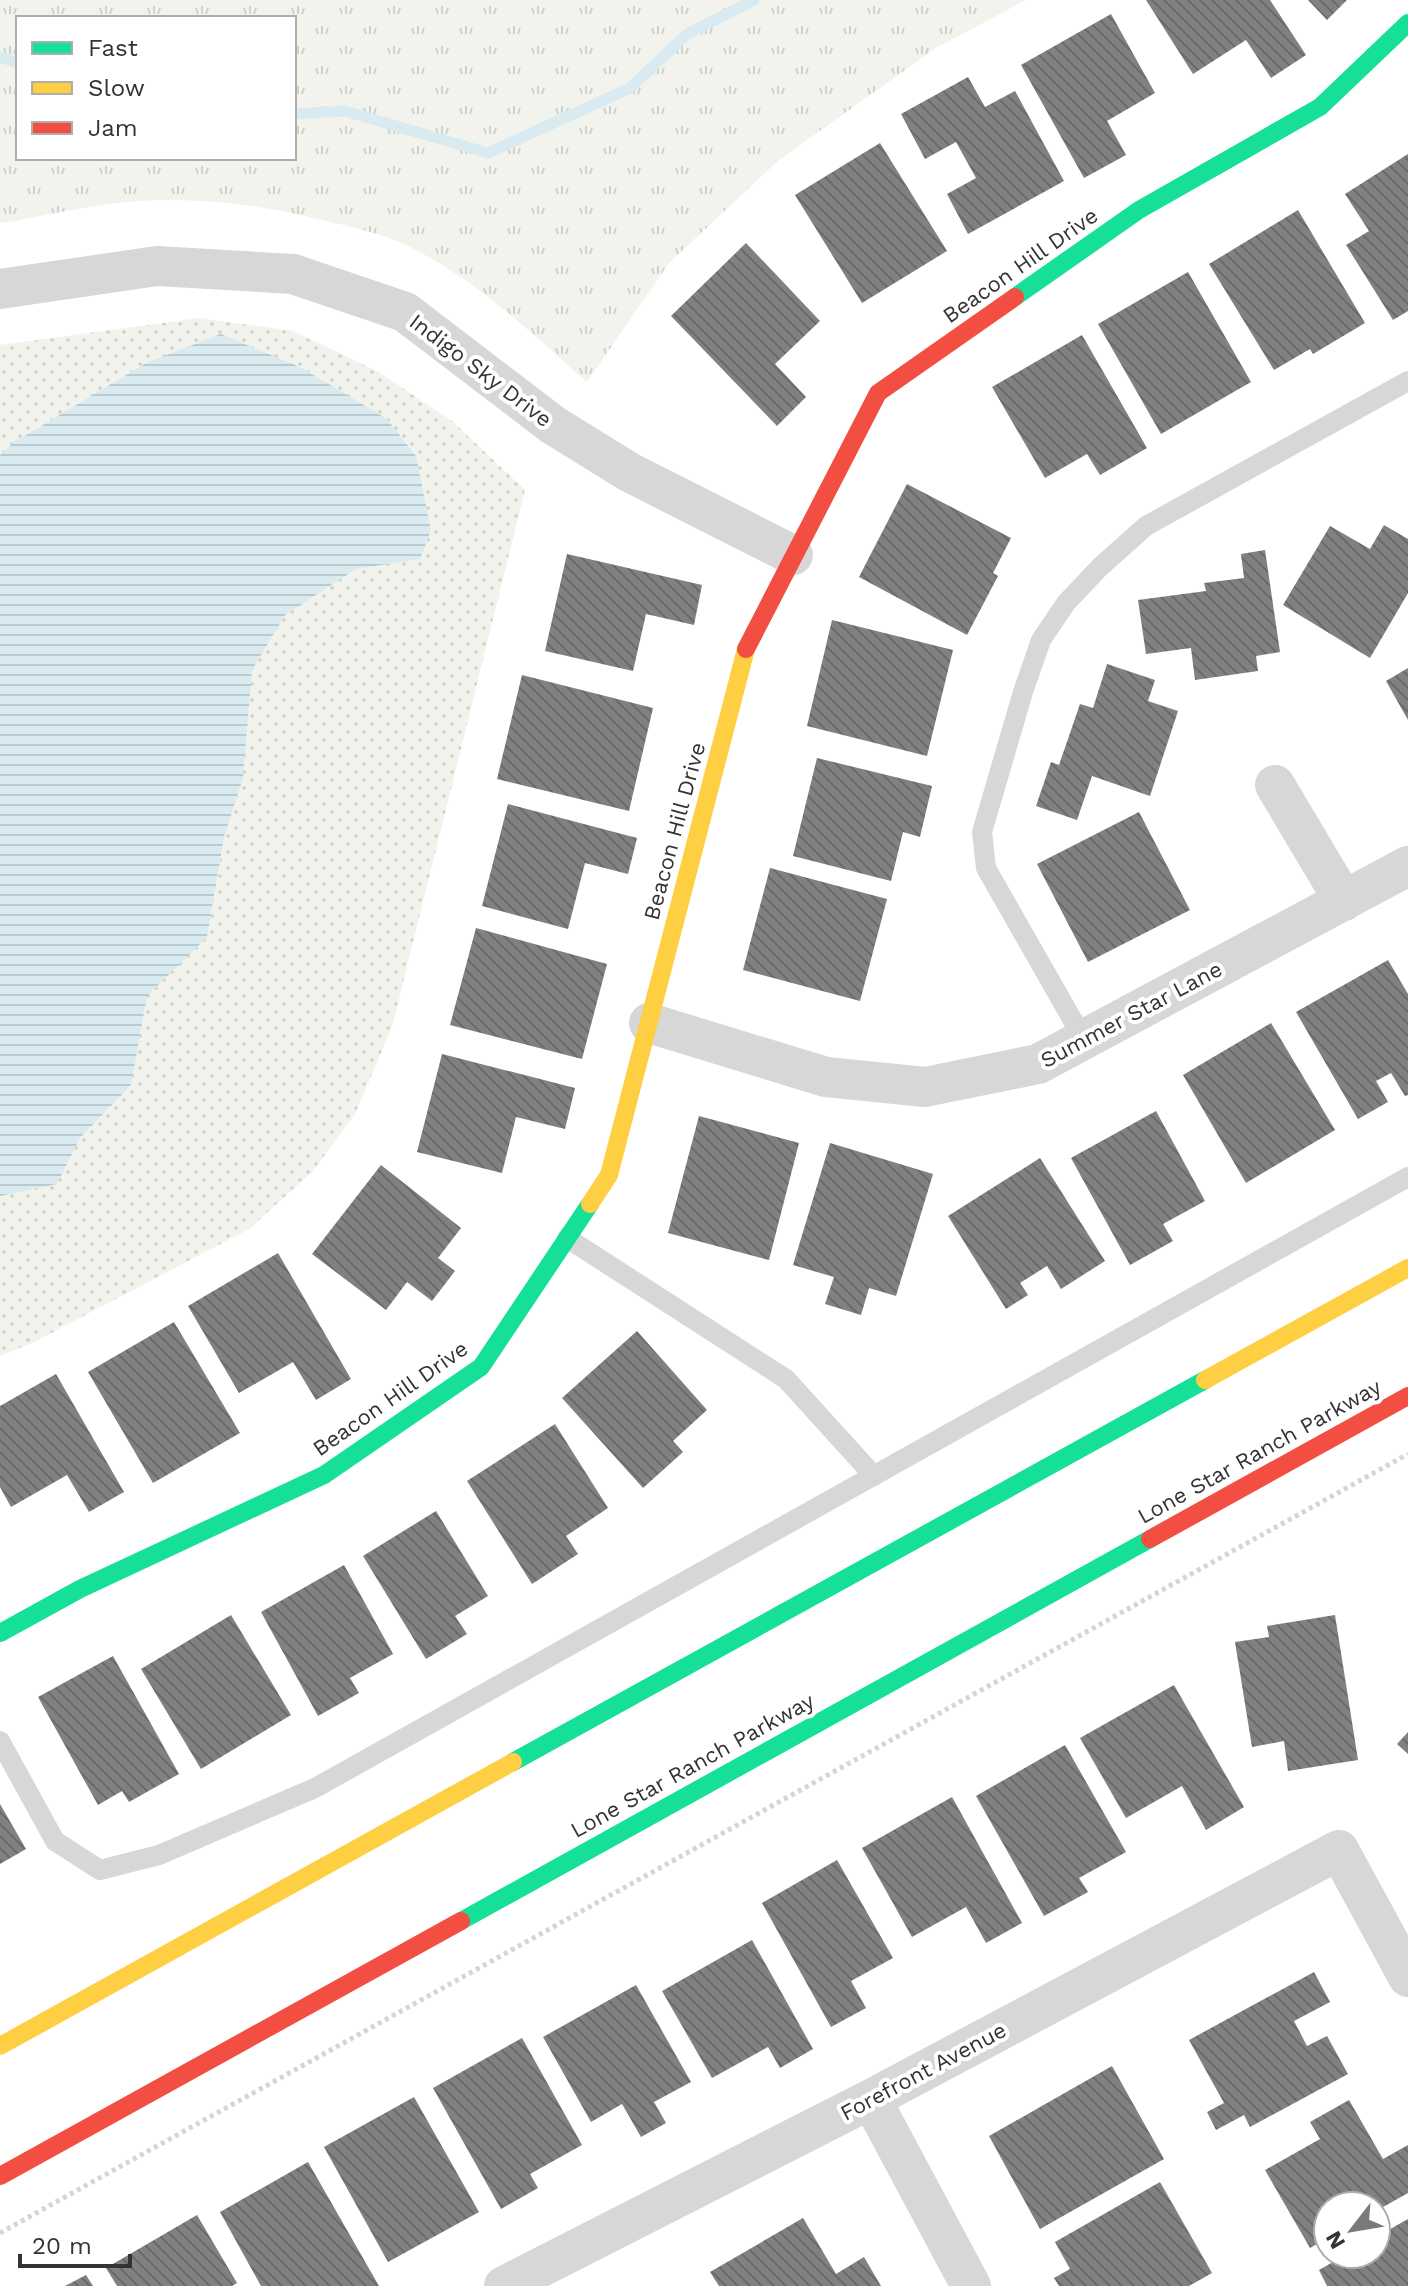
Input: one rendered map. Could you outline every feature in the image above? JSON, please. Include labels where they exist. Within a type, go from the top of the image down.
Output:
[{"type":"main road","name":"Beacon Hill Drive","points":[[0,1633],[80,1589],[324,1475],[481,1367],[609,1175],[748,643],[878,393],[1139,210],[1320,107],[1408,23]]},
{"type":"main road","points":[[0,2046],[1408,1268]]},
{"type":"main road","name":"Lone Star Ranch Parkway","points":[[0,2176],[1408,1396]]},
{"type":"street","name":"Indigo Sky Drive","points":[[0,289],[157,266],[293,274],[405,312],[565,433],[629,472],[793,555]]},
{"type":"street","points":[[1275,785],[1344,901]]},
{"type":"street","name":"Summer Star Lane","points":[[649,1023],[826,1077],[925,1087],[1038,1064],[1408,866]]},
{"type":"street","name":"Forefront Avenue","points":[[504,2286],[871,2099],[1339,1850],[1408,1977]]},
{"type":"street","points":[[871,2099],[971,2286]]},
{"type":"lane","points":[[1084,1040],[986,868],[982,832],[1041,640],[1066,603],[1146,526],[1408,381]]},
{"type":"lane","points":[[0,1741],[55,1841],[100,1870],[159,1855],[315,1788],[1408,1177]]},
{"type":"lane","points":[[567,1238],[786,1379],[874,1476]]},
{"type":"path","points":[[0,2233],[1408,1454]]},
{"type":"green space","points":[[0,0],[1026,0],[936,48],[779,160],[669,263],[587,382],[502,308],[457,274],[388,238],[303,215],[210,201],[163,200],[87,207],[0,223]]},
{"type":"green space","points":[[199,318],[293,331],[377,371],[452,421],[525,490],[392,1027],[355,1114],[313,1171],[249,1229],[34,1342],[0,1356],[0,345]]},
{"type":"shaded area","points":[[221,334],[302,368],[387,419],[416,456],[431,530],[420,559],[356,569],[285,615],[252,670],[243,778],[224,837],[207,937],[147,996],[131,1085],[80,1138],[57,1184],[0,1196],[0,455],[13,443],[146,363]]},
{"type":"building","points":[[1146,0],[1270,0],[1306,55],[1271,78],[1246,40],[1193,74]]},
{"type":"building","points":[[1308,0],[1347,0],[1327,20]]},
{"type":"building","points":[[1111,14],[1155,93],[1107,121],[1126,155],[1084,178],[1021,65]]},
{"type":"building","points":[[968,77],[985,107],[1015,91],[1064,181],[968,234],[947,194],[976,178],[956,142],[925,159],[901,114]]},
{"type":"building","points":[[880,143],[947,251],[862,303],[795,195]]},
{"type":"building","points":[[1408,154],[1408,311],[1393,320],[1346,245],[1369,231],[1345,194]]},
{"type":"building","points":[[1298,210],[1365,323],[1313,354],[1310,349],[1274,370],[1209,264]]},
{"type":"building","points":[[746,243],[820,321],[775,364],[806,397],[777,426],[671,316]]},
{"type":"building","points":[[1188,272],[1251,382],[1161,434],[1098,324]]},
{"type":"building","points":[[1082,335],[1147,448],[1100,475],[1087,454],[1045,478],[992,387]]},
{"type":"building","points":[[907,484],[1011,538],[993,573],[998,576],[967,635],[859,577]]},
{"type":"building","points":[[1384,525],[1408,539],[1408,593],[1370,658],[1283,605],[1330,526],[1370,549]]},
{"type":"building","points":[[1265,550],[1280,652],[1256,656],[1258,671],[1195,680],[1191,648],[1146,654],[1138,600],[1206,591],[1204,583],[1244,578],[1241,554]]},
{"type":"building","points":[[567,554],[702,585],[694,625],[646,614],[633,671],[545,651]]},
{"type":"building","points":[[832,620],[953,650],[927,756],[807,726]]},
{"type":"building","points":[[1107,664],[1155,680],[1148,701],[1178,711],[1150,796],[1092,776],[1077,820],[1036,806],[1051,762],[1059,765],[1080,704],[1093,708]]},
{"type":"building","points":[[1408,668],[1408,720],[1386,681]]},
{"type":"building","points":[[522,675],[653,708],[629,811],[497,779]]},
{"type":"building","points":[[817,758],[932,786],[920,837],[903,832],[891,881],[793,856]]},
{"type":"building","points":[[508,804],[637,838],[628,874],[585,863],[568,929],[482,906]]},
{"type":"building","points":[[1139,812],[1190,910],[1088,962],[1037,864]]},
{"type":"building","points":[[770,868],[887,899],[860,1001],[743,970]]},
{"type":"building","points":[[476,928],[607,964],[582,1059],[450,1025]]},
{"type":"building","points":[[1388,960],[1408,994],[1408,1095],[1405,1096],[1391,1073],[1376,1081],[1388,1102],[1358,1119],[1296,1012]]},
{"type":"building","points":[[1271,1023],[1335,1130],[1246,1183],[1183,1075]]},
{"type":"building","points":[[442,1054],[575,1088],[565,1129],[516,1117],[502,1173],[417,1152]]},
{"type":"building","points":[[1156,1111],[1205,1201],[1163,1224],[1173,1241],[1130,1265],[1071,1158]]},
{"type":"building","points":[[699,1116],[799,1143],[769,1260],[668,1233]]},
{"type":"building","points":[[830,1143],[933,1174],[896,1296],[869,1288],[861,1315],[825,1304],[834,1277],[793,1265]]},
{"type":"building","points":[[1040,1158],[1105,1261],[1061,1289],[1047,1266],[1020,1283],[1028,1295],[1006,1309],[948,1216]]},
{"type":"building","points":[[381,1165],[461,1228],[438,1258],[455,1271],[432,1301],[407,1282],[386,1310],[312,1254]]},
{"type":"building","points":[[278,1253],[351,1379],[316,1400],[293,1362],[239,1393],[188,1306]]},
{"type":"building","points":[[174,1322],[240,1433],[153,1483],[88,1372]]},
{"type":"building","points":[[637,1331],[707,1410],[673,1441],[683,1452],[643,1488],[562,1398]]},
{"type":"building","points":[[56,1374],[124,1492],[89,1512],[67,1475],[11,1507],[0,1487],[0,1406]]},
{"type":"building","points":[[555,1424],[608,1508],[566,1536],[578,1554],[532,1584],[467,1481]]},
{"type":"building","points":[[436,1511],[488,1596],[455,1616],[467,1634],[426,1659],[363,1556]]},
{"type":"building","points":[[344,1565],[393,1654],[350,1678],[359,1693],[318,1716],[261,1612]]},
{"type":"building","points":[[231,1615],[291,1715],[201,1769],[141,1669]]},
{"type":"building","points":[[1335,1615],[1358,1760],[1288,1771],[1284,1741],[1252,1747],[1235,1642],[1269,1637],[1267,1626]]},
{"type":"building","points":[[113,1656],[179,1774],[129,1802],[122,1791],[98,1805],[38,1697]]},
{"type":"building","points":[[1174,1685],[1244,1807],[1206,1830],[1182,1786],[1126,1818],[1080,1738]]},
{"type":"building","points":[[1408,1732],[1408,1754],[1397,1744]]},
{"type":"building","points":[[1065,1745],[1126,1852],[1079,1878],[1088,1892],[1044,1916],[976,1796]]},
{"type":"building","points":[[952,1797],[1022,1923],[986,1943],[966,1907],[912,1937],[862,1848]]},
{"type":"building","points":[[0,1804],[26,1849],[0,1864]]},
{"type":"building","points":[[837,1860],[893,1958],[851,1981],[866,2008],[831,2027],[762,1903]]},
{"type":"building","points":[[752,1940],[813,2049],[780,2068],[768,2047],[712,2078],[662,1991]]},
{"type":"building","points":[[1314,1972],[1330,2002],[1294,2021],[1307,2046],[1327,2036],[1348,2074],[1250,2127],[1244,2115],[1216,2130],[1207,2112],[1224,2103],[1189,2040]]},
{"type":"building","points":[[636,1985],[691,2082],[654,2102],[666,2123],[641,2137],[622,2104],[591,2122],[543,2037]]},
{"type":"building","points":[[522,2038],[582,2145],[530,2174],[538,2188],[501,2209],[433,2088]]},
{"type":"building","points":[[1112,2066],[1164,2159],[1040,2229],[989,2136]]},
{"type":"building","points":[[414,2097],[479,2212],[388,2262],[324,2147]]},
{"type":"building","points":[[1349,2100],[1383,2159],[1408,2145],[1408,2193],[1392,2202],[1392,2190],[1312,2190],[1310,2248],[1265,2170],[1320,2139],[1310,2122]]},
{"type":"building","points":[[308,2162],[379,2286],[261,2286],[220,2212]]},
{"type":"building","points":[[1160,2182],[1212,2273],[1189,2286],[1059,2286],[1054,2278],[1070,2269],[1055,2242]]},
{"type":"building","points":[[197,2215],[237,2283],[232,2286],[117,2286],[106,2268]]},
{"type":"building","points":[[803,2218],[836,2274],[864,2257],[881,2286],[719,2286],[710,2272]]},
{"type":"building","points":[[1408,2219],[1408,2286],[1327,2286],[1319,2270],[1392,2270],[1392,2228]]},
{"type":"building","points":[[86,2275],[93,2286],[65,2286]]},
{"type":"waterway","points":[[296,114],[345,111],[488,153],[630,88],[687,34],[754,0]]},
{"type":"waterway","points":[[0,57],[16,62]]},
{"type":"traffic: fast","points":[[1015,297],[1139,210],[1320,107],[1408,23]]},
{"type":"traffic: fast","points":[[0,1633],[80,1589],[324,1475],[481,1367],[590,1204]]},
{"type":"traffic: fast","points":[[513,1762],[1205,1380]]},
{"type":"traffic: fast","points":[[461,1921],[1150,1539]]},
{"type":"traffic: slow","points":[[590,1204],[609,1175],[746,649]]},
{"type":"traffic: slow","points":[[1205,1380],[1408,1268]]},
{"type":"traffic: slow","points":[[0,2046],[513,1762]]},
{"type":"traffic: jam","points":[[746,649],[878,393],[1015,297]]},
{"type":"traffic: jam","points":[[1150,1539],[1408,1396]]},
{"type":"traffic: jam","points":[[0,2176],[461,1921]]}]
